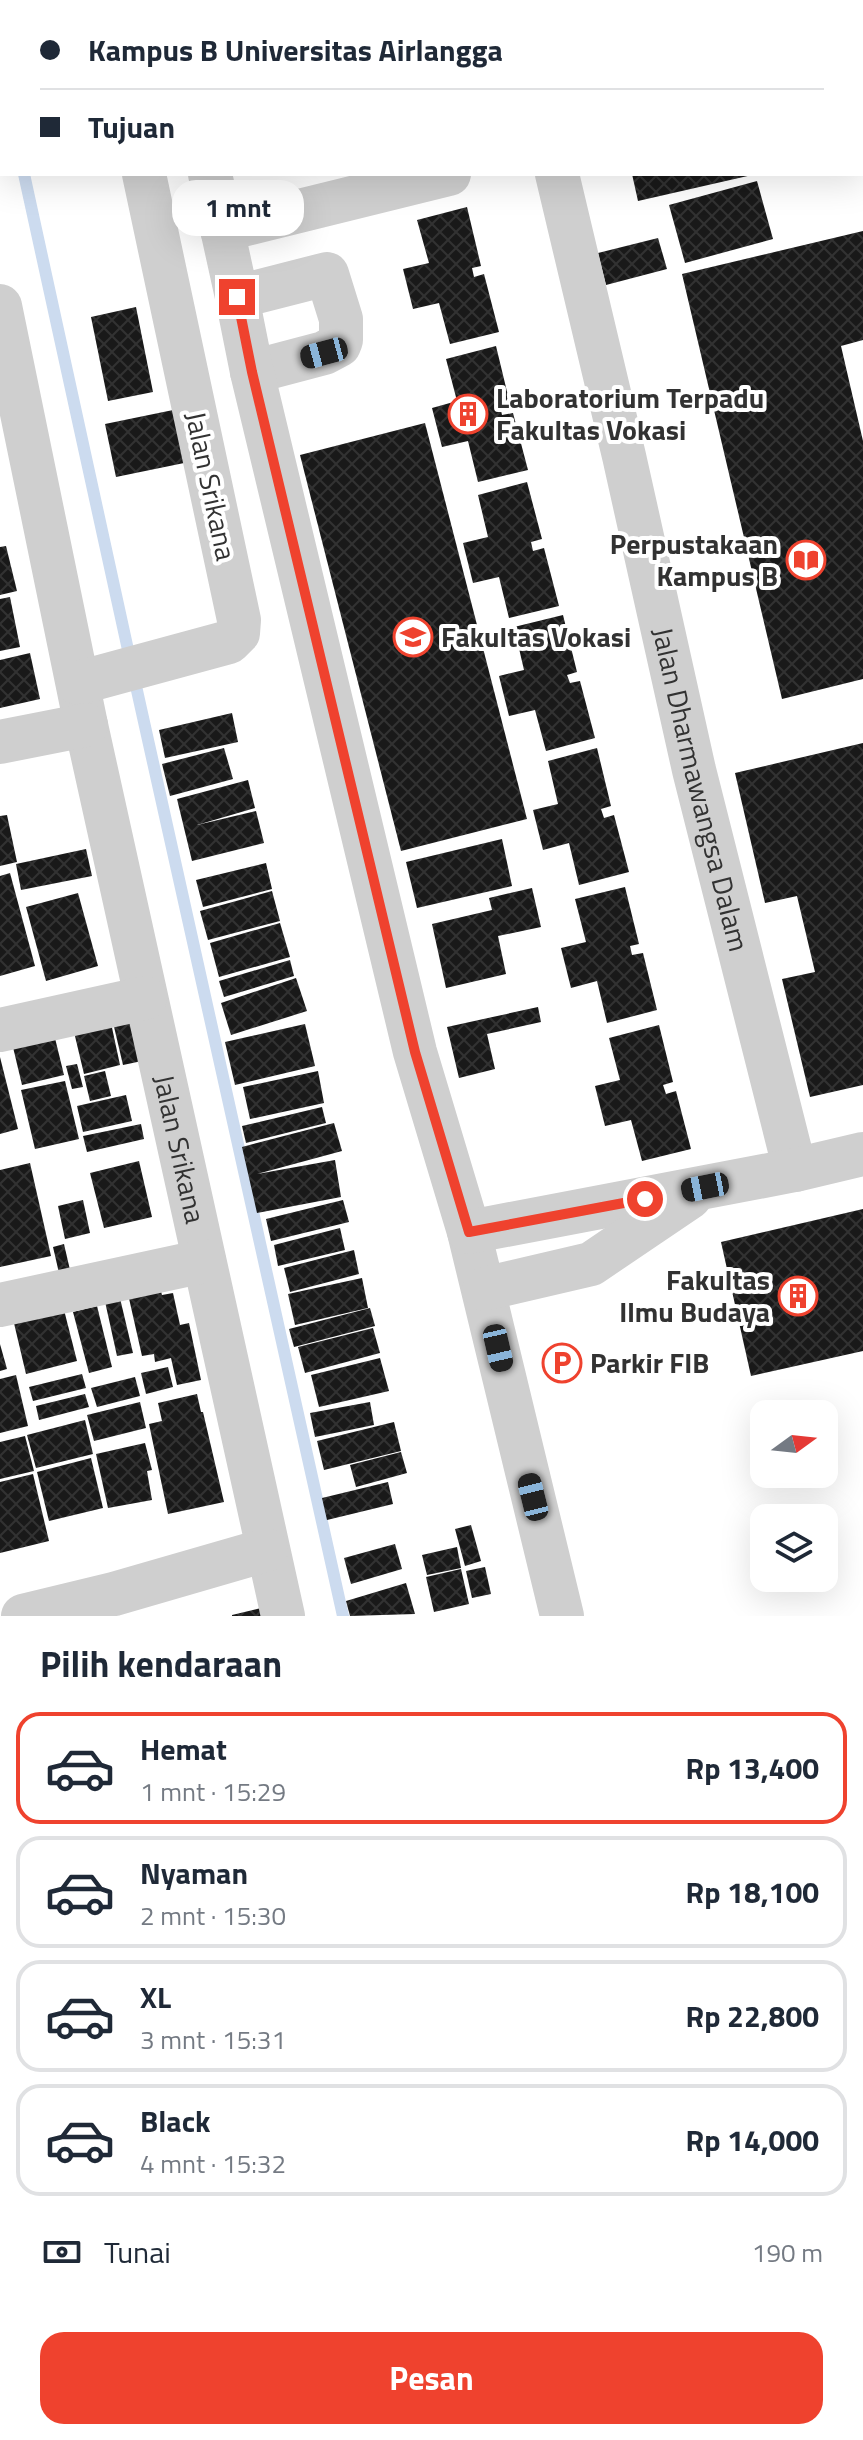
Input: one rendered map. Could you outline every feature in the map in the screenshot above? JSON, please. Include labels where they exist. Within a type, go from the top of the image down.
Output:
[{"type":"street","name":"Jalan Srikana","points":[[90,695],[175,659],[229,642],[238,633],[239,620],[144,176]]},
{"type":"street","points":[[210,176],[252,372],[415,1052],[484,1289],[562,1616]]},
{"type":"street","points":[[222,230],[441,176]]},
{"type":"street","name":"Jalan Dharmawangsa Dalam","points":[[557,176],[694,770],[795,1170]]},
{"type":"street","points":[[252,372],[324,353],[339,345],[342,327],[327,274],[315,206]]},
{"type":"street","points":[[237,297],[327,274]]},
{"type":"street","name":"Jalan Srikana","points":[[0,306],[90,695],[145,998],[283,1616]]},
{"type":"street","points":[[0,742],[90,695]]},
{"type":"street","points":[[0,1030],[145,998]]},
{"type":"street","points":[[469,1232],[795,1170],[863,1154]]},
{"type":"street","points":[[484,1289],[591,1264],[705,1187]]},
{"type":"street","points":[[0,1305],[204,1261]]},
{"type":"street","points":[[23,1616],[116,1605],[266,1550]]},
{"type":"building","points":[[632,176],[748,176],[638,201]]},
{"type":"building","points":[[757,181],[773,239],[685,263],[669,205]]},
{"type":"building","points":[[467,207],[481,266],[472,268],[474,277],[484,274],[499,332],[450,344],[439,303],[413,309],[403,269],[429,263],[417,220]]},
{"type":"building","name":"Perpustakaan Kampus B","points":[[863,231],[863,340],[841,346],[863,441],[863,679],[782,699],[682,274]]},
{"type":"building","points":[[658,238],[667,269],[606,285],[598,253]]},
{"type":"building","points":[[136,307],[153,392],[108,401],[91,317]]},
{"type":"building","name":"Laboratorium Terpadu Fakultas Vokasi","points":[[496,346],[510,404],[500,406],[502,415],[513,413],[528,470],[478,482],[468,441],[442,447],[432,408],[457,401],[446,359]]},
{"type":"building","points":[[178,409],[189,462],[116,477],[105,424]]},
{"type":"building","name":"Fakultas Vokasi","points":[[425,423],[527,819],[401,851],[300,455]]},
{"type":"building","points":[[527,482],[542,539],[531,542],[533,551],[544,548],[559,606],[509,618],[499,577],[473,583],[463,543],[488,537],[478,495]]},
{"type":"building","points":[[6,546],[17,591],[0,595],[0,547]]},
{"type":"building","points":[[10,597],[20,647],[0,651],[0,599]]},
{"type":"building","points":[[563,615],[577,672],[567,675],[570,683],[580,681],[595,738],[546,751],[535,710],[509,716],[499,676],[524,670],[514,627]]},
{"type":"building","points":[[30,653],[40,699],[0,708],[0,660]]},
{"type":"building","points":[[232,713],[238,742],[165,758],[159,730]]},
{"type":"building","points":[[863,743],[863,1085],[810,1097],[782,979],[815,972],[797,896],[765,903],[735,773]]},
{"type":"building","points":[[224,748],[233,779],[170,796],[162,764]]},
{"type":"building","points":[[597,748],[611,806],[601,809],[604,818],[614,815],[629,872],[579,885],[569,843],[543,850],[533,810],[558,804],[548,761]]},
{"type":"building","points":[[248,780],[255,808],[197,825],[256,811],[264,843],[192,861],[177,799]]},
{"type":"building","points":[[7,815],[17,862],[0,866],[0,816]]},
{"type":"building","points":[[502,839],[512,886],[417,908],[406,862]]},
{"type":"building","points":[[86,849],[92,876],[21,890],[16,864]]},
{"type":"building","points":[[266,863],[272,889],[203,907],[196,880]]},
{"type":"building","points":[[10,873],[35,966],[0,976],[0,876]]},
{"type":"building","points":[[625,887],[639,944],[630,946],[632,955],[643,953],[657,1010],[607,1023],[597,981],[571,988],[561,948],[586,942],[575,899]]},
{"type":"building","points":[[532,888],[541,927],[498,936],[506,974],[446,988],[432,924],[492,910],[489,898]]},
{"type":"building","points":[[272,891],[280,921],[208,940],[200,911]]},
{"type":"building","points":[[78,893],[98,966],[46,981],[26,907]]},
{"type":"building","points":[[280,923],[290,957],[219,977],[210,943]]},
{"type":"building","points":[[290,960],[294,976],[224,997],[219,981]]},
{"type":"building","points":[[296,978],[307,1011],[231,1035],[221,1003]]},
{"type":"building","points":[[538,1007],[541,1022],[487,1034],[495,1069],[459,1078],[447,1027]]},
{"type":"building","points":[[130,1010],[142,1061],[123,1065],[111,1014]]},
{"type":"building","points":[[111,1023],[120,1065],[84,1074],[74,1032]]},
{"type":"building","points":[[305,1024],[315,1066],[235,1085],[225,1042]]},
{"type":"building","points":[[659,1025],[673,1082],[663,1085],[666,1094],[676,1091],[691,1149],[642,1161],[631,1120],[605,1126],[595,1086],[620,1080],[609,1038]]},
{"type":"building","points":[[54,1034],[64,1075],[22,1085],[12,1043]]},
{"type":"building","points":[[0,1057],[18,1129],[0,1134]]},
{"type":"building","points":[[77,1064],[83,1087],[72,1089],[66,1066]]},
{"type":"building","points":[[105,1071],[111,1096],[90,1101],[84,1076]]},
{"type":"building","points":[[318,1071],[324,1103],[250,1119],[243,1087]]},
{"type":"building","points":[[65,1081],[79,1139],[35,1149],[21,1090]]},
{"type":"building","points":[[126,1095],[132,1121],[83,1132],[77,1106]]},
{"type":"building","points":[[322,1107],[326,1123],[246,1143],[242,1126]]},
{"type":"building","points":[[334,1123],[342,1151],[257,1174],[335,1160],[341,1197],[257,1213],[242,1147]]},
{"type":"building","points":[[141,1124],[144,1139],[87,1152],[83,1136]]},
{"type":"building","points":[[139,1161],[152,1217],[104,1228],[90,1173]]},
{"type":"building","points":[[30,1163],[51,1256],[0,1267],[0,1170]]},
{"type":"building","points":[[83,1200],[90,1233],[65,1239],[58,1206]]},
{"type":"building","points":[[343,1200],[349,1222],[271,1241],[266,1219]]},
{"type":"building","name":"Fakultas Ilmu Budaya","points":[[863,1209],[863,1351],[751,1376],[721,1242]]},
{"type":"building","points":[[340,1228],[345,1250],[278,1266],[274,1245]]},
{"type":"building","points":[[64,1244],[70,1270],[59,1273],[53,1247]]},
{"type":"building","points":[[354,1250],[359,1274],[290,1292],[284,1268]]},
{"type":"building","points":[[362,1278],[368,1308],[295,1325],[288,1294]]},
{"type":"building","points":[[160,1287],[162,1295],[173,1293],[180,1325],[189,1323],[201,1380],[177,1385],[171,1358],[155,1362],[154,1354],[142,1356],[128,1294]]},
{"type":"building","points":[[119,1294],[133,1353],[117,1356],[104,1297]]},
{"type":"building","points":[[63,1306],[77,1361],[26,1374],[13,1319]]},
{"type":"building","points":[[97,1306],[112,1367],[89,1373],[73,1312]]},
{"type":"building","points":[[370,1308],[375,1326],[294,1347],[289,1329]]},
{"type":"building","points":[[373,1328],[380,1353],[305,1373],[298,1347]]},
{"type":"building","points":[[0,1344],[7,1369],[0,1371]]},
{"type":"building","points":[[380,1358],[389,1391],[319,1407],[311,1375]]},
{"type":"building","points":[[168,1367],[173,1387],[146,1394],[141,1373]]},
{"type":"building","points":[[82,1374],[86,1388],[33,1401],[29,1387]]},
{"type":"building","points":[[16,1375],[28,1426],[0,1433],[0,1379]]},
{"type":"building","points":[[135,1377],[140,1396],[97,1407],[91,1388]]},
{"type":"building","points":[[85,1394],[89,1407],[39,1420],[36,1406]]},
{"type":"building","points":[[197,1394],[224,1502],[168,1514],[149,1424],[162,1421],[158,1403]]},
{"type":"building","points":[[140,1402],[146,1428],[94,1441],[87,1415]]},
{"type":"building","points":[[370,1402],[374,1425],[315,1437],[310,1413]]},
{"type":"building","points":[[85,1420],[93,1454],[36,1468],[27,1435]]},
{"type":"building","points":[[394,1422],[401,1451],[324,1470],[317,1441]]},
{"type":"building","points":[[25,1436],[34,1471],[0,1479],[0,1442]]},
{"type":"building","points":[[145,1443],[152,1470],[147,1471],[152,1500],[108,1508],[96,1454]]},
{"type":"building","points":[[401,1452],[407,1473],[356,1487],[350,1465]]},
{"type":"building","points":[[91,1458],[103,1508],[49,1521],[37,1472]]},
{"type":"building","points":[[33,1474],[49,1541],[0,1553],[0,1482]]},
{"type":"building","points":[[388,1482],[393,1504],[327,1520],[322,1498]]},
{"type":"building","points":[[471,1525],[481,1561],[465,1566],[455,1529]]},
{"type":"building","points":[[395,1544],[402,1569],[351,1584],[344,1558]]},
{"type":"building","points":[[457,1547],[461,1568],[427,1575],[422,1555]]},
{"type":"building","points":[[485,1567],[491,1594],[472,1598],[466,1571]]},
{"type":"building","points":[[461,1569],[469,1604],[434,1612],[426,1577]]},
{"type":"building","points":[[406,1583],[415,1614],[350,1616],[346,1601]]},
{"type":"building","points":[[261,1608],[263,1616],[232,1616],[232,1615]]},
{"type":"waterway","points":[[24,176],[130,659]]},
{"type":"waterway","points":[[134,677],[343,1616]]},
{"type":"place","name":"Laboratorium Terpadu Fakultas Vokasi","points":[[468,414]]},
{"type":"place","name":"Perpustakaan Kampus B","points":[[806,560]]},
{"type":"place","name":"Fakultas Vokasi","points":[[413,637]]},
{"type":"place","name":"Fakultas Ilmu Budaya","points":[[798,1296]]},
{"type":"place","name":"Parkir FIB","points":[[562,1363]]},
{"type":"route","points":[[237,297],[252,372],[415,1052],[469,1232],[645,1199]]}]
